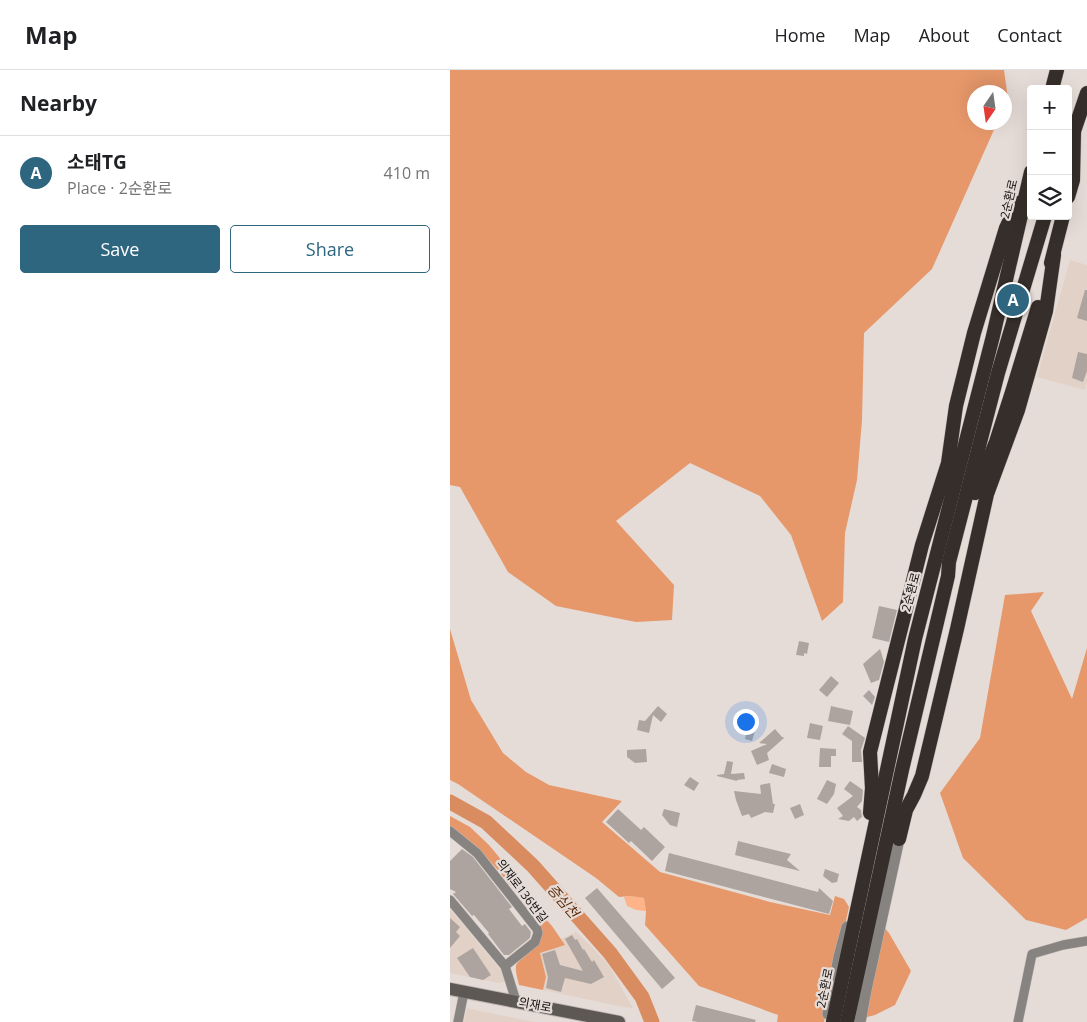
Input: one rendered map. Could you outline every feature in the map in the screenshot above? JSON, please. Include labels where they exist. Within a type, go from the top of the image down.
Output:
[{"type":"highway","points":[[1053,85],[1057,70]]},
{"type":"highway","points":[[1072,136],[1087,93]]},
{"type":"highway","points":[[1072,183],[1074,131]]},
{"type":"highway","points":[[868,832],[872,788],[870,752],[922,545],[948,464],[956,406],[974,333],[1006,228],[1027,187]]},
{"type":"highway","name":"2순환로","points":[[833,1022],[914,639],[993,336],[1027,187]]},
{"type":"highway","points":[[847,1022],[902,770],[948,576],[949,562],[998,373],[1044,220]]},
{"type":"highway","points":[[899,839],[906,810],[922,776],[958,628],[987,494],[1018,410],[1046,311],[1054,256],[1062,220]]},
{"type":"highway","points":[[948,576],[955,564],[980,478],[996,442],[1054,256]]},
{"type":"main road","name":"의재로","points":[[450,989],[516,1001],[598,1020],[619,1022]]},
{"type":"street","name":"의재로136번길","points":[[450,831],[477,853],[537,929],[538,933],[535,942],[505,966]]},
{"type":"street","points":[[826,1022],[868,832]]},
{"type":"street","points":[[860,1022],[899,839]]},
{"type":"street","points":[[450,900],[505,966],[516,1001]]},
{"type":"street","points":[[1018,1022],[1032,954],[1063,945],[1087,941]]},
{"type":"street","points":[[458,1022],[464,992]]},
{"type":"shaded area","points":[[450,70],[1004,70],[1006,85],[967,85],[967,130],[994,130],[932,269],[864,333],[862,420],[857,480],[845,533],[843,602],[822,621],[791,535],[760,496],[690,463],[616,521],[674,585],[672,620],[636,622],[556,606],[508,572],[460,487],[450,485]]},
{"type":"shaded area","points":[[1070,260],[1087,265],[1087,382],[1085,390],[1037,377]]},
{"type":"shaded area","points":[[1044,592],[1031,611],[1072,699],[1087,648],[1087,918],[1066,930],[1026,920],[963,858],[940,793],[980,738],[1005,595]]},
{"type":"shaded area","points":[[450,629],[471,700],[503,753],[526,772],[549,785],[622,801],[602,822],[660,872],[770,902],[830,915],[835,896],[844,899],[849,907],[824,1022],[777,1022],[778,1015],[699,986],[645,925],[646,911],[644,898],[619,897],[596,878],[450,780]]},
{"type":"shaded area","points":[[450,816],[470,827],[489,845],[519,881],[525,891],[525,903],[481,852],[450,827]]},
{"type":"shaded area","points":[[624,897],[644,898],[646,911],[636,910],[627,906]]},
{"type":"shaded area","points":[[536,908],[565,945],[540,953],[546,977],[543,990],[519,985],[516,970],[517,963],[536,946],[542,936],[540,926],[532,911]]},
{"type":"shaded area","points":[[450,909],[503,973],[506,982],[498,983],[450,973]]},
{"type":"shaded area","points":[[883,926],[911,971],[895,1005],[875,1015],[863,1018]]},
{"type":"shaded area","points":[[576,932],[609,966],[633,1008],[543,990],[546,977],[540,953],[564,945],[561,939]]},
{"type":"shaded area","points":[[467,1008],[480,1011],[534,1022],[464,1022]]},
{"type":"building","points":[[1085,290],[1087,290],[1087,321],[1077,318]]},
{"type":"building","points":[[1078,352],[1087,354],[1087,371],[1083,382],[1072,378]]},
{"type":"building","points":[[879,606],[897,610],[889,642],[872,638]]},
{"type":"building","points":[[799,641],[809,643],[807,654],[804,653],[804,656],[796,655]]},
{"type":"building","points":[[880,649],[884,662],[879,680],[871,683],[863,664]]},
{"type":"building","points":[[831,676],[839,683],[827,697],[819,690]]},
{"type":"building","points":[[869,690],[875,697],[872,705],[863,696]]},
{"type":"building","points":[[658,706],[667,714],[661,722],[653,715],[649,733],[637,730],[639,720],[645,721]]},
{"type":"building","points":[[831,706],[853,711],[850,725],[828,721]]},
{"type":"building","points":[[810,723],[823,726],[820,740],[807,738]]},
{"type":"building","points":[[748,725],[756,727],[752,741],[745,739]]},
{"type":"building","points":[[848,726],[865,738],[861,750],[862,762],[852,762],[852,741],[842,734]]},
{"type":"building","points":[[775,729],[784,738],[767,753],[769,760],[757,765],[751,751],[767,744],[759,743]]},
{"type":"building","points":[[820,748],[836,749],[836,756],[831,756],[831,767],[819,767]]},
{"type":"building","points":[[646,749],[647,762],[635,763],[627,757],[627,750]]},
{"type":"building","points":[[727,761],[733,762],[731,774],[744,773],[745,779],[737,781],[717,776],[724,774]]},
{"type":"building","points":[[772,764],[786,769],[784,777],[769,773]]},
{"type":"building","points":[[690,777],[699,783],[694,791],[684,785]]},
{"type":"building","points":[[827,780],[836,784],[834,794],[827,804],[817,799]]},
{"type":"building","points":[[850,781],[863,790],[862,801],[857,807],[861,810],[862,817],[857,821],[854,817],[849,821],[838,819],[843,816],[837,808],[853,796],[844,789]]},
{"type":"building","points":[[770,783],[773,804],[775,804],[773,813],[765,812],[751,818],[749,814],[742,816],[734,791],[761,794],[760,785]]},
{"type":"building","points":[[800,804],[804,815],[795,819],[790,808]]},
{"type":"building","points":[[618,809],[641,830],[644,827],[665,847],[652,861],[631,841],[629,843],[606,822]]},
{"type":"building","points":[[664,809],[680,813],[677,827],[670,825],[662,815]]},
{"type":"building","points":[[738,841],[791,854],[787,860],[800,871],[735,855]]},
{"type":"building","points":[[462,849],[473,857],[512,907],[509,909],[522,926],[525,924],[531,932],[530,938],[509,955],[504,955],[474,915],[472,916],[453,894],[456,892],[450,889],[450,861]]},
{"type":"building","points":[[669,853],[818,892],[819,888],[833,901],[829,914],[665,871]]},
{"type":"building","points":[[825,869],[839,874],[837,882],[832,883],[823,876]]},
{"type":"building","points":[[597,888],[675,978],[662,989],[585,898]]},
{"type":"building","points":[[450,918],[460,927],[456,932],[460,936],[450,948]]},
{"type":"building","points":[[572,935],[575,940],[577,939],[592,962],[594,960],[604,977],[591,984],[565,978],[561,992],[546,988],[548,977],[542,954],[555,950],[560,965],[583,971],[565,939]]},
{"type":"building","points":[[473,948],[491,975],[483,980],[470,977],[457,958]]},
{"type":"building","points":[[696,1005],[756,1020],[755,1022],[692,1021]]},
{"type":"waterway","name":"증심천","points":[[450,802],[486,822],[533,866],[610,953],[642,997],[652,1022]]},
{"type":"place","name":"소태TG","points":[[1013,300]]}]
